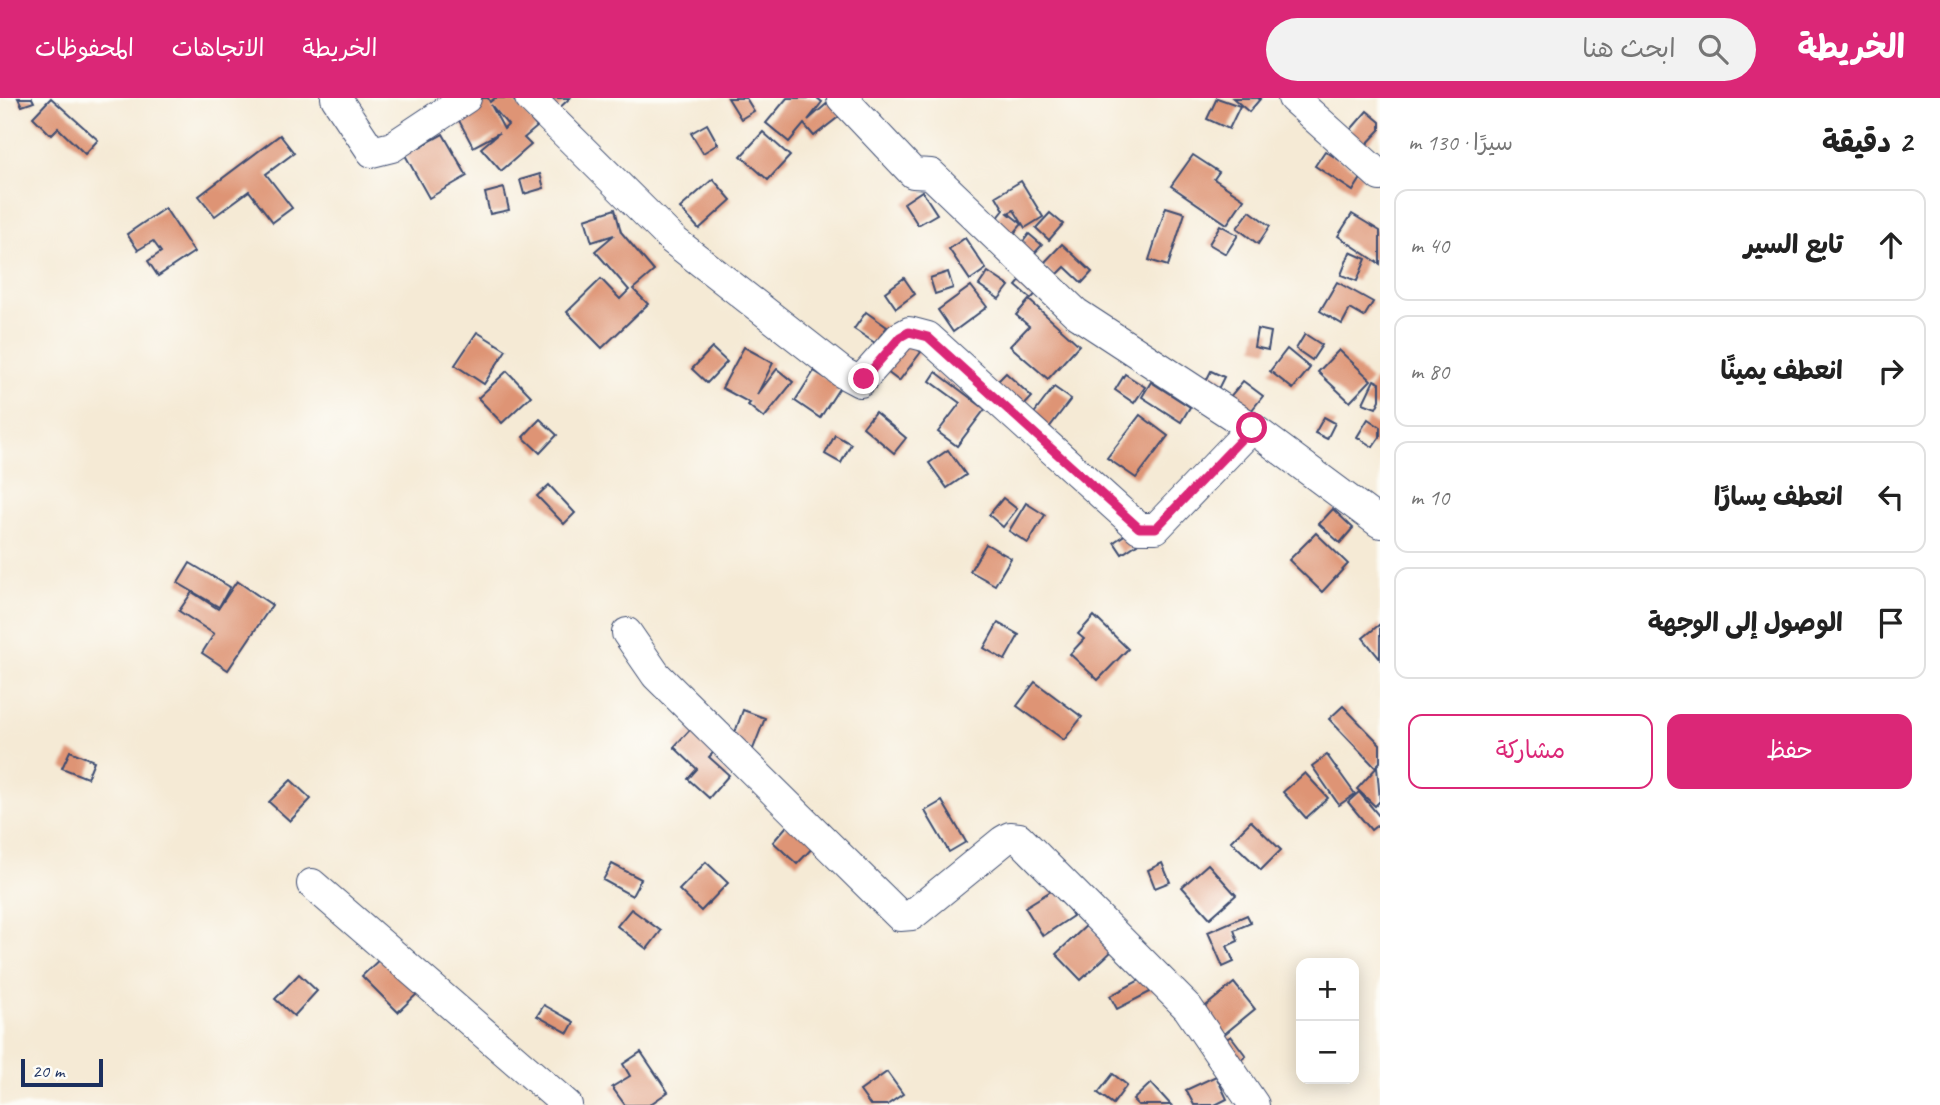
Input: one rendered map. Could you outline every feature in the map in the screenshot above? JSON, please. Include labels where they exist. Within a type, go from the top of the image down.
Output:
[{"type":"street","points":[[335,98],[367,147],[372,152],[380,152],[466,98]]},
{"type":"street","points":[[530,98],[673,240],[843,373],[860,382],[900,337],[909,332],[928,337],[1139,528],[1156,528],[1252,428]]},
{"type":"street","points":[[842,98],[913,173],[931,174],[1076,313],[1252,428],[1380,523]]},
{"type":"street","points":[[1293,98],[1380,176]]},
{"type":"street","points":[[627,633],[656,675],[900,916],[912,915],[1003,841],[1010,837],[1019,838],[1188,1008],[1254,1105]]},
{"type":"street","points":[[312,884],[567,1105]]},
{"type":"building","points":[[18,98],[32,98],[34,102],[22,106]]},
{"type":"building","points":[[51,98],[98,140],[85,154],[58,128],[51,135],[33,117]]},
{"type":"building","points":[[483,98],[488,98],[490,102],[495,98],[512,98],[537,127],[524,138],[531,145],[501,171],[481,148],[499,133],[473,147],[455,113]],"holes":[[[491,105],[508,125],[504,129]]]},
{"type":"building","points":[[540,98],[570,98],[554,113]]},
{"type":"building","points":[[728,98],[746,98],[754,111],[741,119]]},
{"type":"building","points":[[787,98],[817,98],[822,102],[808,120],[830,101],[841,115],[814,136],[804,124],[789,142],[766,123]]},
{"type":"building","points":[[1217,98],[1240,106],[1229,129],[1207,119]]},
{"type":"building","points":[[1233,98],[1261,98],[1249,112]]},
{"type":"building","points":[[1367,111],[1380,122],[1380,130],[1363,148],[1347,134]]},
{"type":"building","points":[[707,124],[718,144],[703,153],[691,133]]},
{"type":"building","points":[[763,132],[790,156],[768,180],[741,156]]},
{"type":"building","points":[[443,134],[467,176],[429,198],[405,155]]},
{"type":"building","points":[[280,135],[294,153],[266,174],[292,208],[273,222],[249,191],[215,216],[199,196]]},
{"type":"building","points":[[1325,151],[1363,175],[1353,191],[1315,166]]},
{"type":"building","points":[[1193,155],[1219,172],[1214,179],[1244,199],[1227,224],[1171,186]]},
{"type":"building","points":[[540,174],[544,188],[524,194],[520,180]]},
{"type":"building","points":[[713,179],[731,200],[699,229],[680,208]]},
{"type":"building","points":[[1021,181],[1043,217],[1025,228],[1014,210],[1008,213],[1022,224],[1010,238],[993,224],[1004,210],[996,196]]},
{"type":"building","points":[[504,188],[509,210],[490,214],[485,193]]},
{"type":"building","points":[[922,191],[937,214],[918,225],[904,203]]},
{"type":"building","points":[[1166,207],[1185,213],[1168,266],[1149,260]]},
{"type":"building","points":[[165,208],[194,252],[158,276],[148,261],[161,252],[153,241],[138,250],[127,234]]},
{"type":"building","points":[[615,209],[621,232],[654,271],[633,289],[648,304],[602,348],[567,312],[601,279],[620,299],[629,290],[595,251],[614,235],[592,242],[585,219]]},
{"type":"building","points":[[1250,211],[1270,226],[1258,244],[1237,228]]},
{"type":"building","points":[[1050,213],[1063,224],[1049,240],[1036,228]]},
{"type":"building","points":[[1352,214],[1380,231],[1380,264],[1338,236]]},
{"type":"building","points":[[1220,225],[1238,235],[1226,254],[1209,244]]},
{"type":"building","points":[[1029,234],[1042,245],[1031,257],[1019,247]]},
{"type":"building","points":[[965,238],[986,269],[970,280],[949,249]]},
{"type":"building","points":[[1062,244],[1092,272],[1082,283],[1065,267],[1055,277],[1042,265]]},
{"type":"building","points":[[1350,252],[1366,259],[1357,281],[1341,275]]},
{"type":"building","points":[[948,272],[953,288],[935,294],[930,278]]},
{"type":"building","points":[[988,272],[1009,286],[999,299],[979,285]]},
{"type":"building","points":[[1026,274],[1041,288],[1031,299],[1016,286]]},
{"type":"building","points":[[904,278],[915,294],[896,308],[885,292]]},
{"type":"building","points":[[1337,282],[1373,302],[1364,317],[1350,309],[1342,324],[1320,311]]},
{"type":"building","points":[[971,286],[987,307],[953,332],[938,310]]},
{"type":"building","points":[[1029,300],[1079,345],[1048,379],[1010,346],[1029,326],[1016,315]]},
{"type":"building","points":[[866,312],[887,327],[875,343],[854,329]]},
{"type":"building","points":[[1257,329],[1271,332],[1268,350],[1254,347]]},
{"type":"building","points":[[477,332],[506,350],[484,384],[455,365]]},
{"type":"building","points":[[897,333],[921,352],[899,381],[874,362]]},
{"type":"building","points":[[1305,334],[1322,345],[1312,360],[1296,349]]},
{"type":"building","points":[[744,347],[773,363],[757,395],[777,369],[793,382],[764,418],[748,405],[750,403],[722,388]]},
{"type":"building","points":[[712,348],[727,362],[707,383],[692,369]]},
{"type":"building","points":[[1287,349],[1310,368],[1293,389],[1270,371]]},
{"type":"building","points":[[1339,350],[1371,380],[1350,402],[1318,372]]},
{"type":"building","points":[[507,371],[531,396],[502,423],[478,398]]},
{"type":"building","points":[[814,371],[840,387],[820,418],[795,401]]},
{"type":"building","points":[[1211,371],[1224,377],[1214,397],[1201,391]]},
{"type":"building","points":[[936,372],[985,409],[957,446],[938,432],[960,403],[930,381]]},
{"type":"building","points":[[1006,373],[1032,397],[1017,413],[991,388]]},
{"type":"building","points":[[1125,374],[1145,387],[1134,403],[1115,390]]},
{"type":"building","points":[[1374,380],[1380,383],[1380,400],[1376,408],[1363,403]]},
{"type":"building","points":[[1243,381],[1263,396],[1243,421],[1223,405]]},
{"type":"building","points":[[1151,382],[1190,407],[1181,422],[1142,397]]},
{"type":"building","points":[[1054,387],[1071,399],[1045,433],[1029,420]]},
{"type":"building","points":[[875,412],[906,438],[894,453],[863,427]]},
{"type":"building","points":[[1140,415],[1168,436],[1136,478],[1107,458]]},
{"type":"building","points":[[1324,417],[1335,423],[1327,439],[1315,433]]},
{"type":"building","points":[[540,419],[557,435],[540,453],[523,437]]},
{"type":"building","points":[[1368,419],[1380,427],[1380,437],[1373,447],[1357,437]]},
{"type":"building","points":[[835,435],[851,444],[841,463],[825,454]]},
{"type":"building","points":[[948,450],[966,475],[947,488],[929,463]]},
{"type":"building","points":[[549,485],[575,513],[564,524],[537,496]]},
{"type":"building","points":[[1003,498],[1017,509],[1003,527],[989,515]]},
{"type":"building","points":[[1026,503],[1045,515],[1028,543],[1009,531]]},
{"type":"building","points":[[1333,509],[1353,528],[1340,543],[1319,524]]},
{"type":"building","points":[[1129,532],[1137,544],[1122,554],[1114,542]]},
{"type":"building","points":[[1316,533],[1348,564],[1322,592],[1289,560]]},
{"type":"building","points":[[986,544],[1011,558],[995,585],[970,571]]},
{"type":"building","points":[[190,563],[230,587],[219,607],[178,583]]},
{"type":"building","points":[[237,581],[272,605],[228,670],[202,653],[214,634],[179,611],[192,592],[218,609]]},
{"type":"building","points":[[1094,616],[1128,649],[1098,680],[1070,654],[1084,639],[1078,634]]},
{"type":"building","points":[[998,623],[1019,635],[1005,660],[984,648]]},
{"type":"building","points":[[1380,624],[1380,659],[1363,638]]},
{"type":"building","points":[[1035,682],[1082,717],[1064,740],[1017,706]]},
{"type":"building","points":[[1343,706],[1380,744],[1380,762],[1375,767],[1329,719]]},
{"type":"building","points":[[743,710],[765,718],[753,749],[732,741]]},
{"type":"building","points":[[698,721],[722,743],[709,757],[729,775],[709,798],[688,779],[697,769],[674,747]]},
{"type":"building","points":[[70,751],[94,761],[87,778],[62,768]]},
{"type":"building","points":[[1327,755],[1355,794],[1339,805],[1312,766]]},
{"type":"building","points":[[1377,767],[1380,801],[1375,806],[1357,789]]},
{"type":"building","points":[[1305,773],[1328,798],[1306,818],[1283,792]]},
{"type":"building","points":[[291,780],[311,799],[290,821],[269,802]]},
{"type":"building","points":[[1359,792],[1380,817],[1380,823],[1371,830],[1348,802]]},
{"type":"building","points":[[942,801],[966,842],[949,852],[925,811]]},
{"type":"building","points":[[793,819],[819,841],[797,864],[773,842]]},
{"type":"building","points":[[1251,821],[1281,850],[1261,870],[1231,841]]},
{"type":"building","points":[[706,862],[728,883],[701,911],[679,890]]},
{"type":"building","points":[[1162,863],[1170,882],[1155,888],[1148,870]]},
{"type":"building","points":[[612,864],[641,879],[632,896],[603,880]]},
{"type":"building","points":[[1208,864],[1236,895],[1210,918],[1182,887]]},
{"type":"building","points":[[1056,888],[1073,916],[1043,936],[1025,907]]},
{"type":"building","points":[[631,909],[661,931],[647,949],[617,926]]},
{"type":"building","points":[[1247,915],[1251,923],[1234,930],[1238,941],[1227,946],[1234,962],[1223,967],[1208,932]]},
{"type":"building","points":[[1088,924],[1113,950],[1081,980],[1056,954]]},
{"type":"building","points":[[384,955],[420,991],[398,1012],[362,976]]},
{"type":"building","points":[[299,974],[317,991],[294,1016],[275,999]]},
{"type":"building","points":[[1147,976],[1154,990],[1117,1009],[1110,996]]},
{"type":"building","points":[[1234,983],[1255,1009],[1222,1036],[1201,1010]]},
{"type":"building","points":[[544,1005],[574,1022],[568,1033],[537,1016]]},
{"type":"building","points":[[1231,1036],[1246,1056],[1234,1065],[1219,1044]]},
{"type":"building","points":[[641,1052],[668,1092],[649,1105],[625,1105],[612,1087],[630,1076],[623,1064]]},
{"type":"building","points":[[887,1072],[903,1094],[887,1105],[870,1105],[860,1091]]},
{"type":"building","points":[[1113,1074],[1127,1085],[1113,1104],[1098,1093]]},
{"type":"building","points":[[1216,1076],[1227,1099],[1215,1105],[1194,1105],[1186,1090]]},
{"type":"building","points":[[1151,1083],[1171,1105],[1138,1105],[1133,1100]]},
{"type":"route","points":[[864,379],[900,337],[909,332],[928,337],[1129,522],[1139,528],[1156,528],[1252,428]]}]
